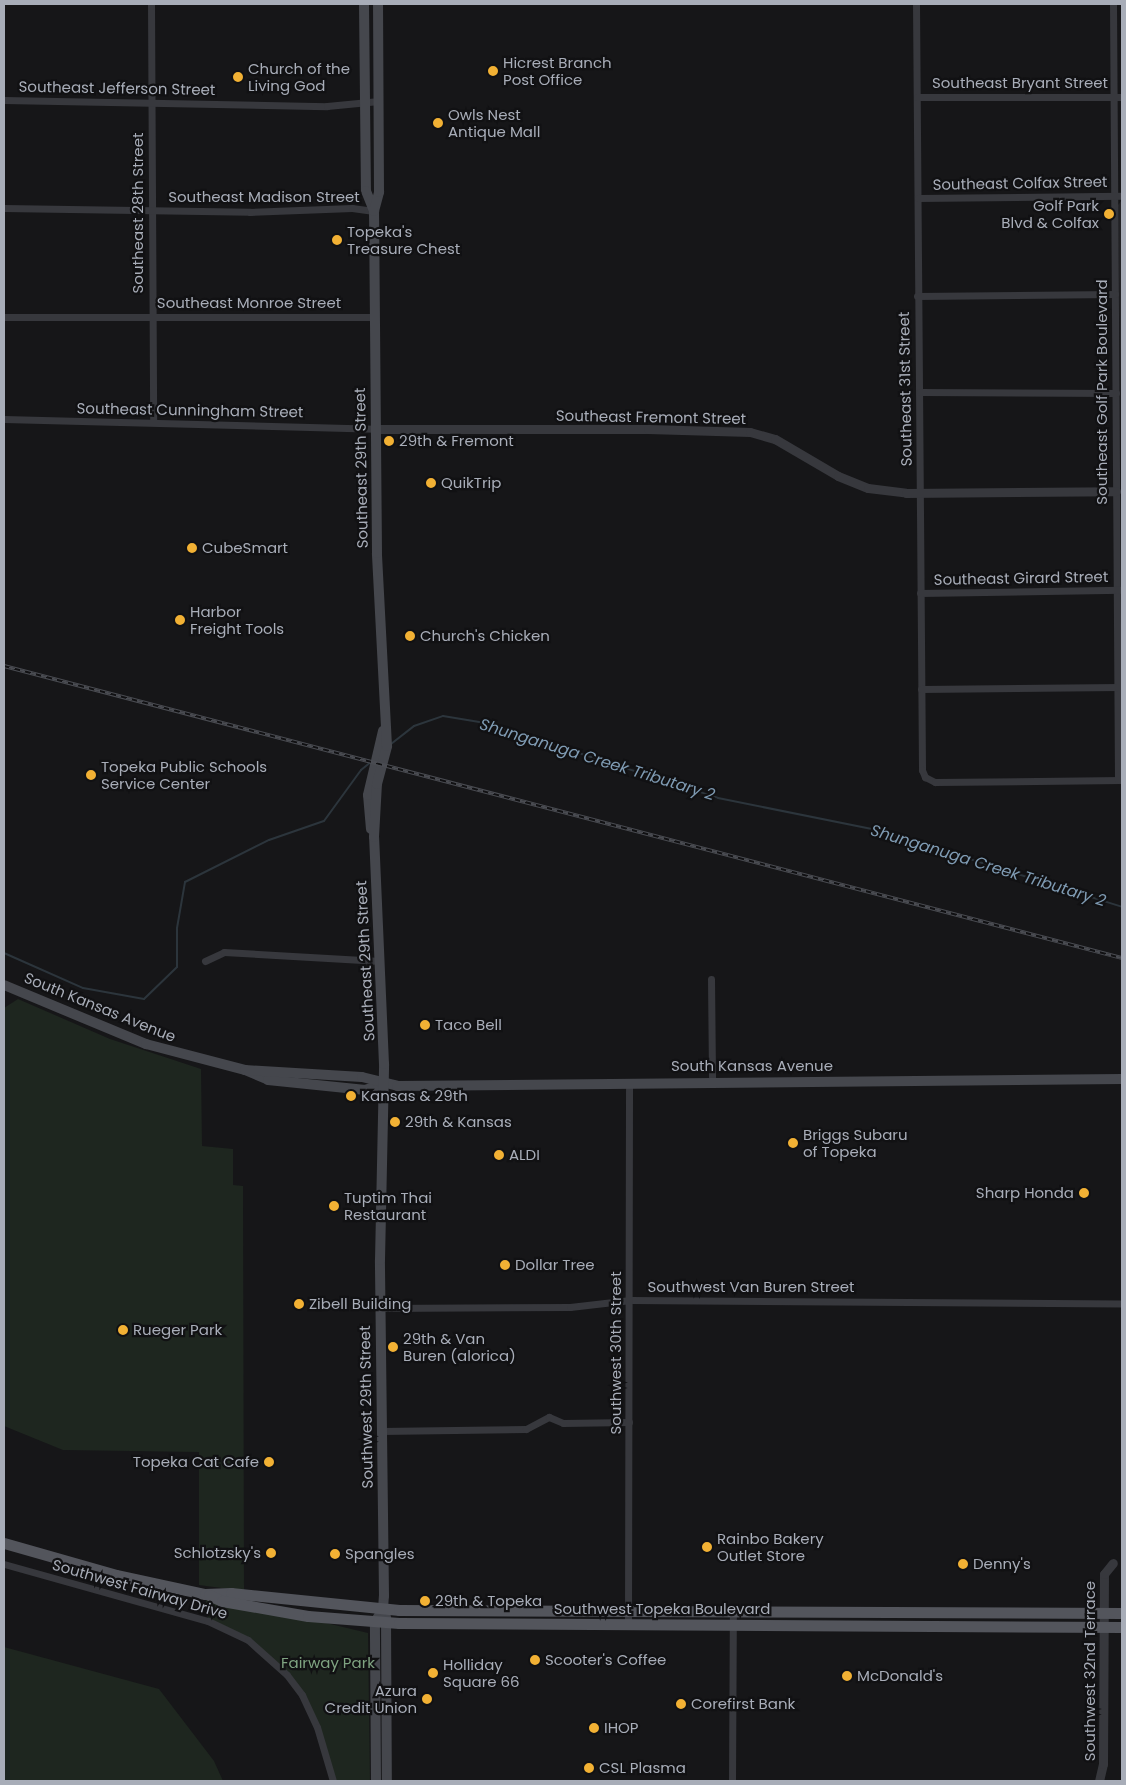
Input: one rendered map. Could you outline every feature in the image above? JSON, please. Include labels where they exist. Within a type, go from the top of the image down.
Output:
[{"type":"main road","name":"Southeast 29th Street","points":[[364,4],[366,191],[374,211]]},
{"type":"main road","name":"Southeast 29th Street","points":[[378,4],[378,192],[374,211],[377,598],[387,746],[377,784],[374,837],[384,1019],[382,1084]]},
{"type":"main road","name":"South Kansas Avenue","points":[[4,985],[146,1044],[245,1070],[362,1077],[382,1084],[1122,1079]]},
{"type":"main road","name":"Southwest 29th Street","points":[[382,1084],[380,1308],[382,1609],[388,1623],[387,1781]]},
{"type":"main road","name":"Southwest Topeka Boulevard","points":[[4,1543],[116,1574],[205,1594],[222,1601],[295,1614],[388,1623],[1122,1627]]},
{"type":"main road","name":"Southwest Topeka Boulevard","points":[[205,1594],[231,1593],[382,1609],[1122,1613]]},
{"type":"main road","name":"Southwest 29th Street","points":[[376,1781],[375,1622],[382,1609]]},
{"type":"main road","points":[[922,1626],[923,1612]]},
{"type":"main road","points":[[989,1612],[989,1625]]},
{"type":"street","name":"Southeast 28th Street","points":[[151,4],[153,422]]},
{"type":"street","name":"Southeast 31st Street","points":[[916,4],[917,296],[920,392],[919,493],[923,774],[935,782],[1120,780]]},
{"type":"street","name":"Southeast Golf Park Boulevard","points":[[1113,4],[1118,196],[1115,294],[1119,492],[1120,780]]},
{"type":"street","name":"Southeast Bryant Street","points":[[917,97],[1122,97]]},
{"type":"street","name":"Southeast Jefferson Street","points":[[4,100],[327,106],[365,100],[378,101]]},
{"type":"street","name":"Southeast Colfax Street","points":[[918,198],[1118,196]]},
{"type":"street","name":"Southeast Madison Street","points":[[4,208],[151,211],[374,211]]},
{"type":"street","points":[[917,296],[1115,294]]},
{"type":"street","name":"Southeast Monroe Street","points":[[4,317],[374,317]]},
{"type":"street","points":[[920,392],[1116,393]]},
{"type":"street","name":"Southeast Cunningham Street","points":[[4,419],[376,429]]},
{"type":"street","name":"Southeast Fremont Street","points":[[376,429],[648,429],[750,432],[782,443],[853,483],[892,492],[1119,492]]},
{"type":"street","name":"Southeast Girard Street","points":[[920,592],[1120,590]]},
{"type":"street","points":[[921,689],[1120,687]]},
{"type":"street","points":[[205,961],[224,952],[380,961]]},
{"type":"street","points":[[711,979],[712,1082]]},
{"type":"street","name":"Southwest 30th Street","points":[[628,1624],[631,1300],[629,1082]]},
{"type":"street","name":"Southwest Van Buren Street","points":[[380,1308],[570,1307],[631,1300],[1122,1303]]},
{"type":"street","points":[[381,1431],[526,1429],[549,1417],[563,1423],[629,1422]]},
{"type":"street","name":"Southwest 32nd Terrace","points":[[1099,1781],[1103,1764],[1102,1626],[1104,1574],[1113,1563]]},
{"type":"street","name":"Southwest Fairway Drive","points":[[4,1564],[208,1621],[248,1640],[287,1675],[302,1695],[317,1727],[332,1781]]},
{"type":"street","points":[[732,1781],[733,1610]]},
{"type":"shaded area","points":[[1122,200],[1122,487],[1118,205]]},
{"type":"green space","name":"Rueger Park","points":[[18,999],[110,1039],[201,1069],[202,1146],[233,1149],[233,1185],[243,1186],[244,1591],[199,1585],[199,1452],[63,1450],[4,1426],[4,1008]]},
{"type":"green space","name":"Fairway Park","points":[[205,1594],[368,1633],[370,1781],[333,1781],[317,1727],[292,1681],[248,1640],[208,1621]]},
{"type":"green space","points":[[4,1647],[159,1689],[214,1761],[223,1781],[4,1781]]},
{"type":"waterway","name":"Shunganuga Creek Tributary 2","points":[[391,744],[414,726],[443,716],[485,723],[718,798],[877,830],[1122,907]]},
{"type":"waterway","name":"Shunganuga Creek Tributary 2","points":[[4,953],[83,988],[144,999],[177,967],[177,928],[185,882],[269,840],[324,821],[361,770],[372,761]]},
{"type":"railway","points":[[4,666],[1122,958]]},
{"type":"place","name":"Hicrest Branch Post Office","points":[[493,71]]},
{"type":"place","name":"Church of the Living God","points":[[238,77]]},
{"type":"place","name":"Owls Nest Antique Mall","points":[[438,123]]},
{"type":"place","name":"Golf Park Blvd & Colfax","points":[[1109,214]]},
{"type":"place","name":"Topeka's Treasure Chest","points":[[337,240]]},
{"type":"place","name":"29th & Fremont","points":[[389,441]]},
{"type":"place","name":"QuikTrip","points":[[431,483]]},
{"type":"place","name":"CubeSmart","points":[[192,548]]},
{"type":"place","name":"Harbor Freight Tools","points":[[180,620]]},
{"type":"place","name":"Church's Chicken","points":[[410,636]]},
{"type":"place","name":"Topeka Public Schools Service Center","points":[[91,775]]},
{"type":"place","name":"Taco Bell","points":[[425,1025]]},
{"type":"place","name":"Kansas & 29th","points":[[351,1096]]},
{"type":"place","name":"29th & Kansas","points":[[395,1122]]},
{"type":"place","name":"Briggs Subaru of Topeka","points":[[793,1143]]},
{"type":"place","name":"ALDI","points":[[499,1155]]},
{"type":"place","name":"Sharp Honda","points":[[1084,1193]]},
{"type":"place","name":"Tuptim Thai Restaurant","points":[[334,1206]]},
{"type":"place","name":"Dollar Tree","points":[[505,1265]]},
{"type":"place","name":"Zibell Building","points":[[299,1304]]},
{"type":"place","name":"Rueger Park","points":[[123,1330]]},
{"type":"place","name":"29th & Van Buren (alorica)","points":[[393,1347]]},
{"type":"place","name":"Topeka Cat Cafe","points":[[269,1462]]},
{"type":"place","name":"Rainbo Bakery Outlet Store","points":[[707,1547]]},
{"type":"place","name":"Schlotzsky's","points":[[271,1553]]},
{"type":"place","name":"Spangles","points":[[335,1554]]},
{"type":"place","name":"Denny's","points":[[963,1564]]},
{"type":"place","name":"29th & Topeka","points":[[425,1601]]},
{"type":"place","name":"Scooter's Coffee","points":[[535,1660]]},
{"type":"place","name":"Holliday Square 66","points":[[433,1673]]},
{"type":"place","name":"McDonald's","points":[[847,1676]]},
{"type":"place","name":"Azura Credit Union","points":[[427,1699]]},
{"type":"place","name":"Corefirst Bank","points":[[681,1704]]},
{"type":"place","name":"IHOP","points":[[594,1728]]},
{"type":"place","name":"CSL Plasma","points":[[589,1768]]}]
